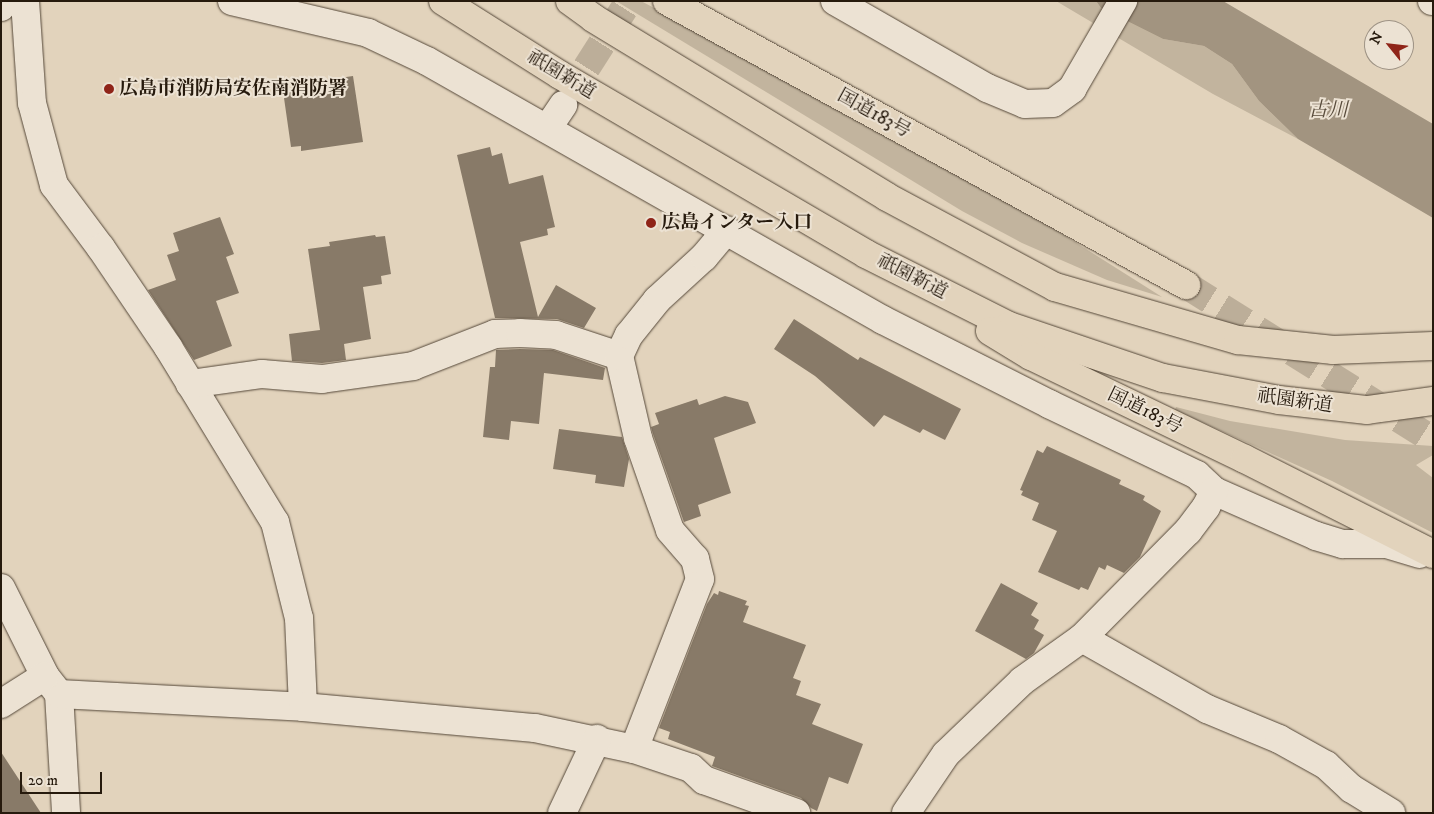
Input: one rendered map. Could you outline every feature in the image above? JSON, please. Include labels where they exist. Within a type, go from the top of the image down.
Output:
[{"type":"highway","name":"祇園新道","points":[[443,1],[560,75],[866,254],[1009,326],[1163,378],[1279,400],[1367,410],[1433,400]]},
{"type":"highway","points":[[570,1],[593,18],[887,197],[1055,287],[1238,340],[1333,350],[1433,346]]},
{"type":"highway","name":"国道183号","points":[[667,1],[1186,285]]},
{"type":"highway","name":"国道183号","points":[[866,254],[1031,356],[1245,459],[1433,554]]},
{"type":"highway","points":[[1333,350],[1433,332]]},
{"type":"highway","points":[[1367,410],[1433,417]]},
{"type":"street","points":[[1,7],[3,1]]},
{"type":"street","points":[[25,1],[32,103],[54,185],[101,248],[190,384],[275,522],[299,618],[303,707]]},
{"type":"street","points":[[232,1],[368,33],[427,61],[883,320],[1049,404],[1197,475],[1214,491],[1316,536],[1343,544],[1387,544],[1433,558]]},
{"type":"street","points":[[835,1],[987,88],[1025,104],[1053,103],[1072,89],[1123,1]]},
{"type":"street","points":[[547,129],[563,105]]},
{"type":"street","points":[[634,749],[700,579],[695,559],[670,530],[638,438],[620,356],[630,335],[657,300],[704,257],[727,230]]},
{"type":"street","points":[[190,384],[262,374],[322,379],[413,366],[495,334],[556,335],[620,356]]},
{"type":"street","points":[[906,813],[946,754],[1022,681],[1082,638],[1188,531],[1206,507],[1214,491]]},
{"type":"street","points":[[1,588],[52,685],[66,813]]},
{"type":"street","points":[[1082,638],[1207,709],[1279,739],[1326,765],[1352,789],[1391,813]]},
{"type":"street","points":[[1,704],[52,685],[535,728],[634,749],[691,768],[704,780],[796,813]]},
{"type":"street","points":[[562,813],[597,740]]},
{"type":"shaded area","points":[[616,1],[641,1],[977,180],[1162,297],[1107,280],[1022,243],[962,211]]},
{"type":"shaded area","points":[[1056,1],[1096,1],[1101,8],[1163,39],[1204,46],[1232,64],[1259,101],[1298,139],[1213,94]]},
{"type":"shaded area","points":[[1176,407],[1230,421],[1345,440],[1433,446],[1433,455],[1416,465],[1433,478],[1433,533],[1332,481],[1175,410]]},
{"type":"water","name":"古川","points":[[1096,1],[1223,1],[1433,124],[1433,218],[1298,139],[1259,101],[1232,64],[1204,46],[1163,39],[1101,8]]},
{"type":"building","points":[[353,76],[363,142],[301,151],[301,146],[291,147],[283,91],[293,90],[292,85]]},
{"type":"building","points":[[490,147],[492,156],[502,153],[509,184],[543,175],[555,227],[547,229],[548,235],[520,242],[538,317],[556,285],[596,308],[584,328],[557,319],[495,318],[457,155]]},
{"type":"building","points":[[220,217],[234,254],[226,257],[239,293],[216,301],[232,346],[194,360],[148,290],[176,280],[167,255],[179,251],[173,233]]},
{"type":"building","points":[[375,235],[376,237],[385,236],[391,274],[381,276],[382,284],[363,287],[371,339],[344,344],[346,360],[322,363],[292,361],[289,334],[320,330],[308,249],[330,246],[329,242]]},
{"type":"building","points":[[794,319],[858,360],[860,357],[961,409],[945,440],[923,429],[920,433],[884,415],[874,427],[815,376],[774,349]]},
{"type":"building","points":[[496,350],[553,350],[605,368],[603,380],[544,373],[539,424],[511,421],[509,440],[483,437],[490,367],[495,367]]},
{"type":"building","points":[[725,396],[748,402],[756,423],[714,438],[731,493],[698,505],[701,516],[684,522],[651,427],[659,424],[655,413],[697,399],[699,405]]},
{"type":"building","points":[[559,429],[622,437],[629,459],[624,487],[595,483],[596,475],[553,469]]},
{"type":"building","points":[[1047,446],[1121,480],[1119,484],[1145,496],[1143,500],[1161,511],[1140,557],[1124,573],[1107,565],[1105,570],[1099,567],[1088,590],[1081,587],[1079,590],[1038,572],[1057,531],[1032,520],[1039,503],[1021,495],[1023,491],[1020,490],[1037,450],[1043,453]]},
{"type":"building","points":[[1001,583],[1038,603],[1031,615],[1039,620],[1034,629],[1044,635],[1034,653],[1026,659],[975,631]]},
{"type":"building","points":[[719,591],[747,601],[745,605],[749,606],[743,622],[806,645],[793,678],[801,681],[796,695],[821,704],[812,724],[863,744],[848,784],[829,777],[817,811],[801,798],[712,766],[715,757],[668,739],[670,732],[659,728],[707,604],[714,593],[718,595]]},
{"type":"building","points":[[1,752],[41,813],[1,813]]},
{"type":"tunnel","points":[[564,103],[629,1]]},
{"type":"tunnel","points":[[1186,285],[1433,440]]},
{"type":"place","name":"広島市消防局安佐南消防署","points":[[109,89]]},
{"type":"place","name":"広島インター入口","points":[[651,223]]}]
